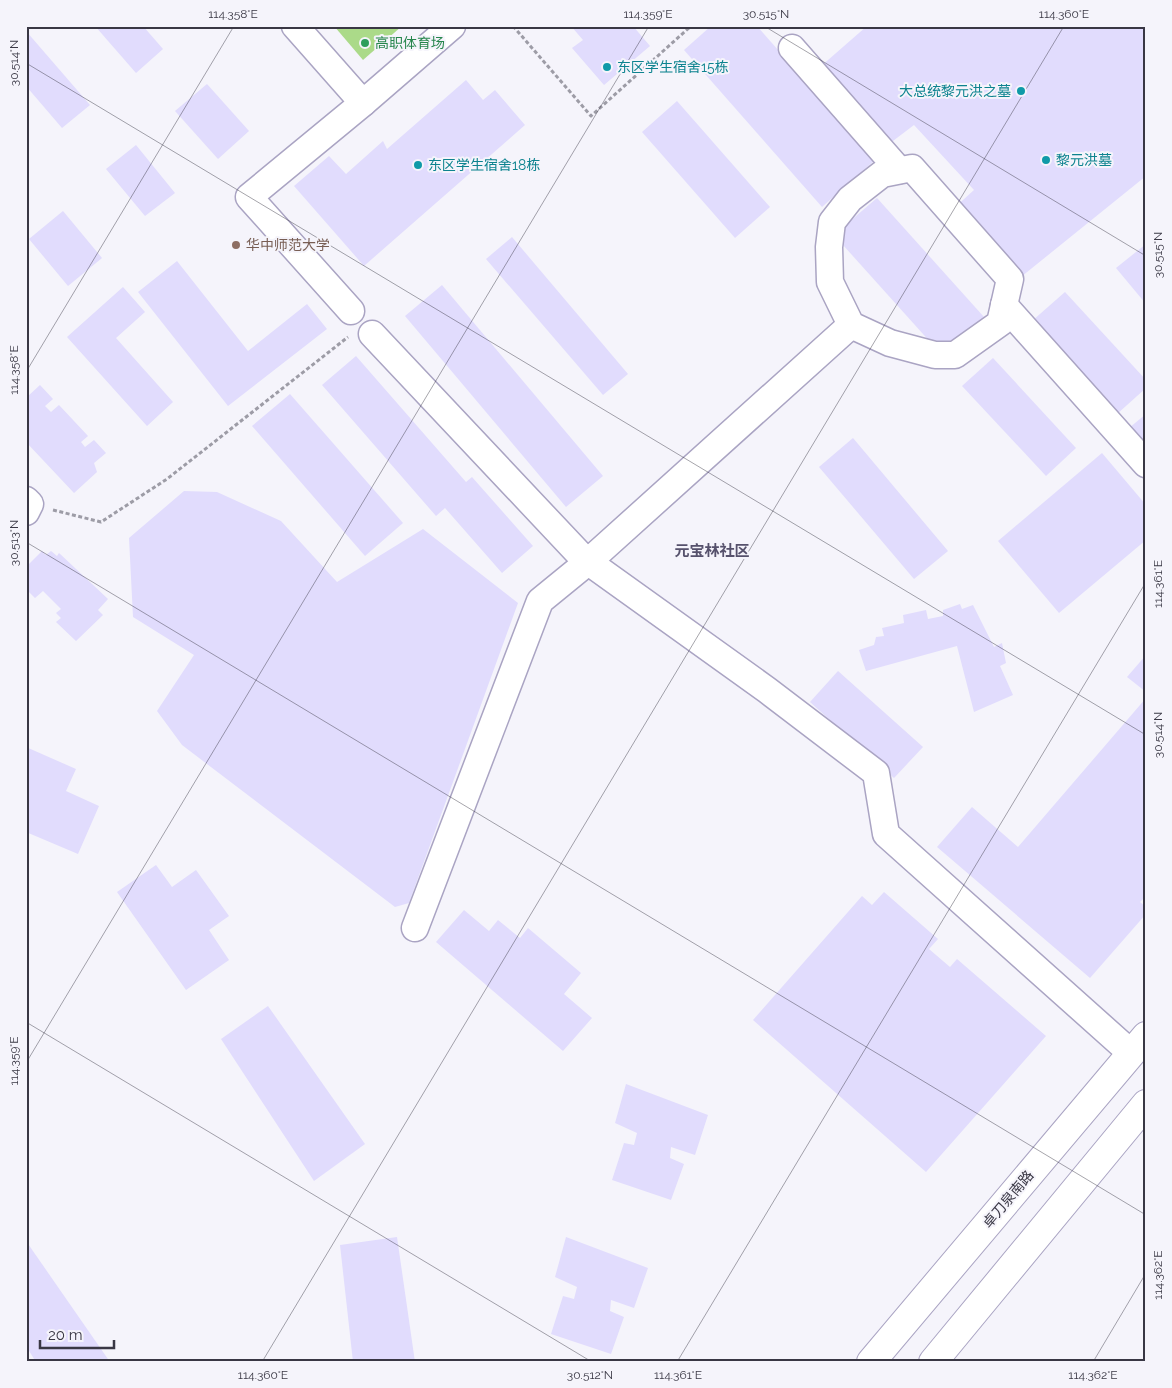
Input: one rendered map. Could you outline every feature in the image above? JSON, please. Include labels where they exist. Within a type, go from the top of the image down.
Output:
[{"type":"main road","name":"卓刀泉南路","points":[[871,1362],[1139,1045]]},
{"type":"main road","points":[[933,1362],[1146,1104]]},
{"type":"street","points":[[295,26],[363,103]]},
{"type":"street","points":[[452,26],[363,103],[249,197],[357,327],[583,558],[767,690],[876,772],[886,834],[1139,1045]]},
{"type":"street","points":[[792,48],[899,170]]},
{"type":"street","points":[[912,168],[1010,279],[1004,304],[1000,323],[955,355],[935,356],[890,343],[851,325],[830,282],[829,247],[832,222],[850,199],[882,174],[912,168]]},
{"type":"street","points":[[1004,304],[1146,464]]},
{"type":"street","points":[[415,928],[540,601],[589,561],[851,325]]},
{"type":"path","points":[[513,26],[591,116],[692,26]]},
{"type":"path","points":[[28,505],[101,522],[167,479],[357,327]]},
{"type":"green space","name":"高职体育场","points":[[334,26],[402,26],[363,60]]},
{"type":"building","points":[[95,26],[143,26],[163,49],[136,73]]},
{"type":"building","name":"东区学生宿舍15栋","points":[[571,26],[633,26],[650,46],[604,85],[572,48],[583,40]]},
{"type":"building","points":[[711,26],[757,26],[875,160],[822,207],[684,50]]},
{"type":"building","name":"黎元洪墓","points":[[867,26],[1146,26],[1146,176],[1016,281],[953,209],[974,190],[914,125],[889,144],[820,67]]},
{"type":"building","points":[[26,31],[90,105],[62,128],[26,86]]},
{"type":"building","name":"东区学生宿舍18栋","points":[[466,80],[483,100],[495,90],[525,125],[364,266],[294,186],[329,156],[346,174],[383,141],[387,149]]},
{"type":"building","points":[[207,84],[249,131],[218,159],[175,111]]},
{"type":"building","points":[[677,101],[770,207],[735,238],[642,132]]},
{"type":"building","points":[[136,145],[175,193],[145,216],[106,169]]},
{"type":"building","points":[[877,198],[984,317],[941,354],[834,235]]},
{"type":"building","points":[[63,211],[102,258],[68,286],[29,239]]},
{"type":"building","points":[[512,237],[628,374],[603,395],[486,259]]},
{"type":"building","points":[[1146,244],[1146,304],[1116,268]]},
{"type":"building","points":[[177,261],[248,351],[307,304],[327,329],[228,406],[138,292]]},
{"type":"building","points":[[442,285],[603,476],[566,507],[405,316]]},
{"type":"building","points":[[123,287],[145,312],[116,338],[173,402],[147,426],[67,337]]},
{"type":"building","points":[[1065,292],[1146,380],[1146,388],[1117,414],[1032,321]]},
{"type":"building","points":[[356,356],[466,482],[472,477],[533,546],[502,573],[445,508],[436,516],[322,385]]},
{"type":"building","points":[[993,358],[1076,448],[1046,476],[962,386]]},
{"type":"building","points":[[40,385],[53,399],[45,406],[51,412],[59,405],[88,436],[81,442],[85,447],[94,440],[106,453],[94,463],[97,472],[74,493],[26,442],[26,398]]},
{"type":"building","points":[[290,394],[403,523],[365,556],[252,426]]},
{"type":"building","points":[[1146,414],[1146,447],[1129,428]]},
{"type":"building","points":[[853,438],[948,551],[914,579],[819,467]]},
{"type":"building","points":[[1102,453],[1146,505],[1146,540],[1059,613],[998,541]]},
{"type":"building","points":[[184,491],[217,492],[281,521],[337,582],[423,529],[518,603],[409,903],[395,907],[182,745],[157,711],[194,655],[133,617],[129,538]]},
{"type":"building","points":[[42,551],[46,555],[51,551],[57,556],[59,553],[108,599],[98,610],[103,615],[76,641],[56,622],[61,618],[56,613],[61,609],[43,591],[35,598],[26,589],[26,567]]},
{"type":"building","points":[[960,604],[962,609],[973,605],[994,647],[1002,643],[1006,663],[1000,666],[1013,695],[974,712],[957,646],[866,671],[859,650],[874,645],[876,637],[884,636],[882,628],[904,623],[903,615],[926,610],[928,619],[943,616],[943,610]]},
{"type":"building","points":[[1146,655],[1146,692],[1127,677]]},
{"type":"building","points":[[838,671],[923,747],[894,778],[810,702]]},
{"type":"building","points":[[1146,698],[1146,896],[1140,902],[1146,907],[1146,914],[1090,978],[937,847],[972,807],[1018,847]]},
{"type":"building","points":[[26,747],[76,769],[66,791],[99,806],[78,854],[26,832]]},
{"type":"building","points":[[156,865],[172,887],[196,870],[229,916],[209,930],[229,960],[186,990],[117,892]]},
{"type":"building","points":[[884,892],[938,939],[929,949],[950,967],[957,959],[1046,1036],[926,1172],[753,1020],[862,896],[872,905]]},
{"type":"building","points":[[464,910],[489,931],[498,920],[520,938],[528,928],[581,973],[564,994],[592,1018],[563,1051],[436,942]]},
{"type":"building","points":[[268,1006],[365,1144],[314,1181],[221,1039]]},
{"type":"building","points":[[626,1084],[708,1115],[695,1155],[671,1147],[670,1158],[684,1164],[671,1200],[612,1180],[624,1143],[634,1145],[637,1133],[615,1123]]},
{"type":"building","points":[[397,1237],[415,1362],[353,1362],[340,1245]]},
{"type":"building","points":[[566,1237],[648,1268],[634,1308],[611,1300],[610,1311],[624,1317],[611,1354],[551,1334],[563,1296],[574,1299],[577,1287],[555,1277]]},
{"type":"building","points":[[26,1241],[110,1362],[36,1362],[26,1346]]},
{"type":"place","name":"高职体育场","points":[[365,43]]},
{"type":"place","name":"东区学生宿舍15栋","points":[[607,67]]},
{"type":"place","name":"大总统黎元洪之墓","points":[[1021,91]]},
{"type":"place","name":"黎元洪墓","points":[[1046,160]]},
{"type":"place","name":"东区学生宿舍18栋","points":[[418,165]]},
{"type":"place","name":"华中师范大学","points":[[236,245]]},
{"type":"district","name":"元宝林社区","points":[[712,551]]}]
